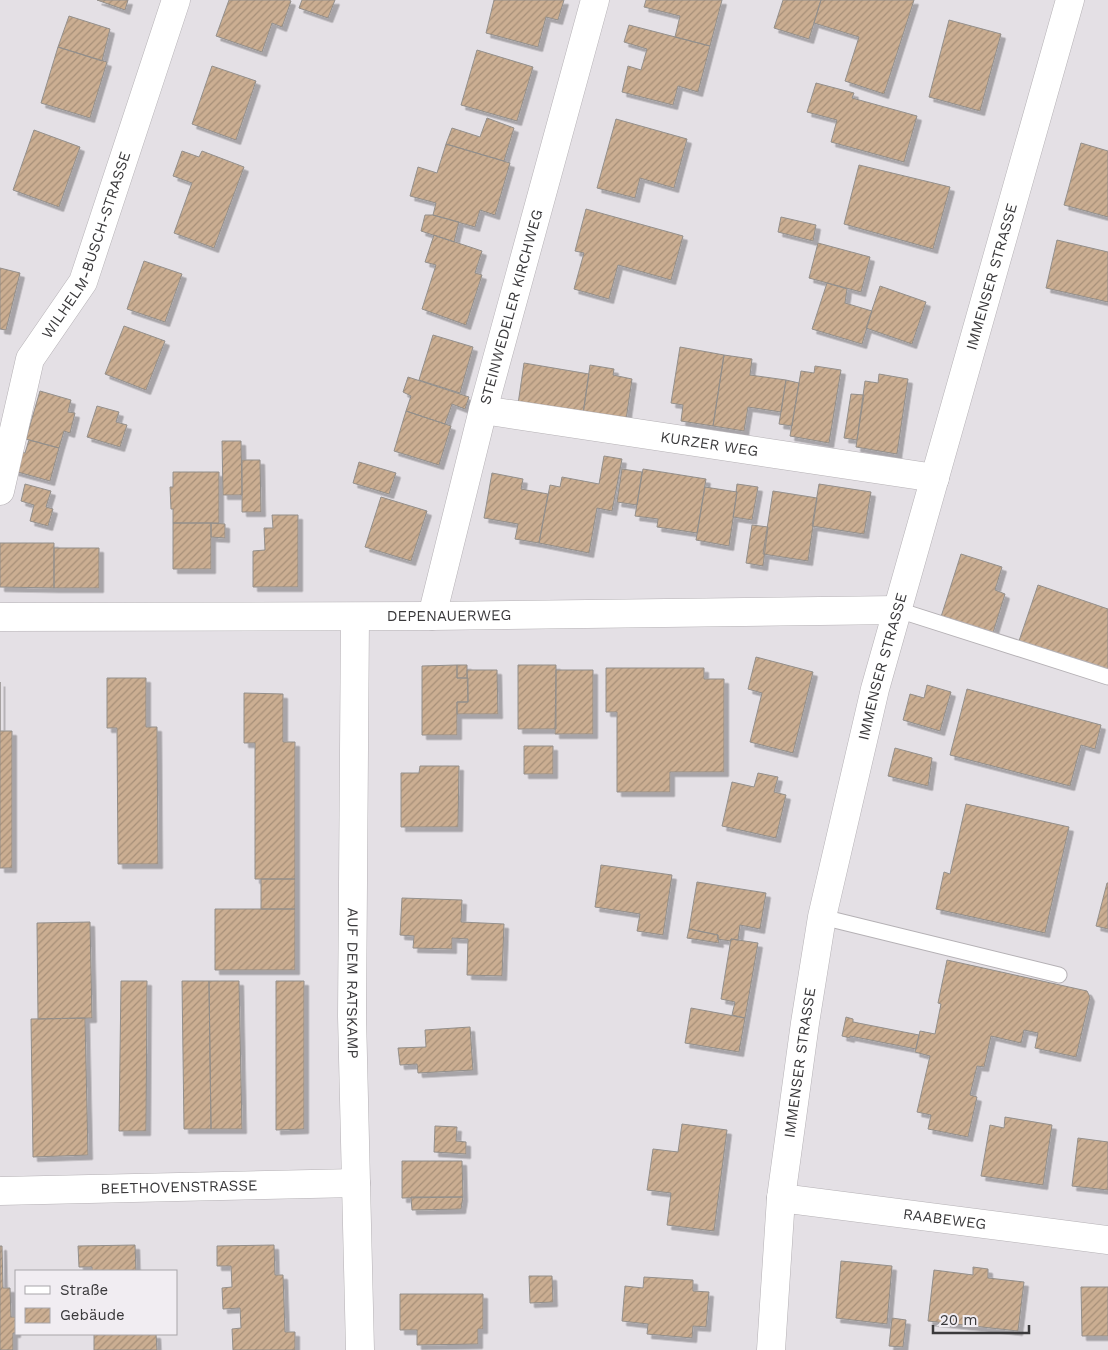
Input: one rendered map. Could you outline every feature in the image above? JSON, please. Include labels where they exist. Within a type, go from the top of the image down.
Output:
[{"type":"street","name":"WILHELM-BUSCH-STRASSE","points":[[0,490],[30,359],[83,282],[176,0]]},
{"type":"street","name":"STEINWEDELER KIRCHWEG","points":[[432,616],[483,410],[595,0]]},
{"type":"street","name":"IMMENSER STRASSE","points":[[771,1350],[782,1198],[805,1023],[822,918],[876,689],[1070,0]]},
{"type":"street","name":"KURZER WEG","points":[[483,410],[935,478]]},
{"type":"street","name":"DEPENAUERWEG","points":[[0,618],[356,617],[898,610]]},
{"type":"street","name":"AUF DEM RATSKAMP","points":[[356,617],[352,1016],[360,1350]]},
{"type":"street","name":"BEETHOVENSTRASSE","points":[[0,1190],[356,1183]]},
{"type":"street","name":"RAABEWEG","points":[[782,1198],[1108,1240]]},
{"type":"lane","points":[[898,610],[1108,677]]},
{"type":"lane","points":[[822,918],[1059,975]]},
{"type":"building","points":[[97,0],[128,0],[125,10]]},
{"type":"building","points":[[229,0],[291,1],[282,27],[272,23],[262,52],[216,36]]},
{"type":"building","points":[[302,0],[335,0],[328,18],[299,8]]},
{"type":"building","points":[[494,0],[564,0],[558,20],[546,17],[538,47],[486,33]]},
{"type":"building","points":[[646,0],[722,0],[710,46],[675,37],[680,16],[644,7]]},
{"type":"building","points":[[783,0],[821,0],[809,39],[774,28]]},
{"type":"building","points":[[821,0],[914,0],[884,94],[845,81],[859,37],[814,23]]},
{"type":"building","points":[[69,16],[110,29],[102,61],[58,47]]},
{"type":"building","points":[[949,20],[1001,34],[980,111],[929,97]]},
{"type":"building","points":[[629,25],[710,46],[698,92],[678,86],[673,105],[622,92],[628,66],[641,70],[647,49],[624,42]]},
{"type":"building","points":[[58,47],[107,62],[90,118],[41,103]]},
{"type":"building","points":[[477,50],[533,67],[517,121],[461,105]]},
{"type":"building","points":[[212,66],[256,81],[236,140],[192,124]]},
{"type":"building","points":[[816,83],[854,93],[852,98],[917,116],[904,162],[831,142],[837,120],[807,112]]},
{"type":"building","points":[[487,118],[514,128],[504,161],[446,144],[452,128],[480,137]]},
{"type":"building","points":[[616,119],[687,139],[674,188],[640,178],[635,198],[597,188]]},
{"type":"building","points":[[34,130],[80,147],[59,207],[13,190]]},
{"type":"building","points":[[1081,143],[1108,151],[1108,217],[1064,205]]},
{"type":"building","points":[[446,144],[510,163],[495,215],[480,210],[475,227],[433,215],[436,203],[410,196],[418,167],[437,173]]},
{"type":"building","points":[[182,151],[199,157],[202,151],[244,167],[214,248],[174,233],[192,183],[173,176]]},
{"type":"building","points":[[859,165],[950,187],[933,249],[844,224]]},
{"type":"building","points":[[586,209],[683,236],[671,280],[618,265],[609,299],[574,289],[584,253],[575,251]]},
{"type":"building","points":[[425,215],[433,215],[459,222],[454,242],[421,231]]},
{"type":"building","points":[[781,217],[816,225],[813,241],[778,232]]},
{"type":"building","points":[[434,235],[482,251],[475,273],[482,275],[466,325],[422,309],[436,265],[425,262]]},
{"type":"building","points":[[1057,240],[1108,252],[1108,302],[1046,288]]},
{"type":"building","points":[[818,243],[870,257],[861,292],[809,278]]},
{"type":"building","points":[[144,261],[182,274],[165,322],[127,309]]},
{"type":"building","points":[[0,268],[20,273],[6,330],[0,329]]},
{"type":"building","points":[[827,283],[847,289],[845,303],[872,311],[862,344],[812,329]]},
{"type":"building","points":[[880,286],[926,302],[912,344],[866,328]]},
{"type":"building","points":[[124,326],[165,341],[146,390],[105,374]]},
{"type":"building","points":[[433,335],[473,347],[460,393],[419,380]]},
{"type":"building","points":[[680,347],[724,355],[713,426],[681,421],[683,405],[671,403]]},
{"type":"building","points":[[724,355],[752,359],[750,375],[786,380],[781,412],[748,407],[744,431],[713,426]]},
{"type":"building","points":[[524,363],[589,374],[583,414],[518,404]]},
{"type":"building","points":[[590,365],[614,369],[613,375],[632,379],[626,420],[583,414]]},
{"type":"building","points":[[815,366],[841,370],[829,443],[790,436],[801,371],[814,373]]},
{"type":"building","points":[[879,374],[908,379],[897,454],[856,447],[865,381],[878,383]]},
{"type":"building","points":[[408,377],[469,397],[465,409],[452,404],[445,424],[406,411],[411,396],[403,392]]},
{"type":"building","points":[[786,380],[799,383],[792,426],[779,424]]},
{"type":"building","points":[[40,391],[71,400],[68,412],[75,413],[70,433],[64,431],[59,448],[26,439]]},
{"type":"building","points":[[851,394],[864,395],[857,440],[844,438]]},
{"type":"building","points":[[97,406],[119,412],[116,422],[127,425],[120,447],[87,437]]},
{"type":"building","points":[[406,411],[451,426],[439,465],[394,451]]},
{"type":"building","points":[[29,440],[59,448],[50,481],[14,471],[19,452],[25,453]]},
{"type":"building","points":[[222,441],[241,441],[242,495],[223,495]]},
{"type":"building","points":[[604,456],[622,459],[612,511],[597,508],[589,553],[539,543],[550,485],[560,487],[562,477],[599,484]]},
{"type":"building","points":[[242,460],[260,460],[261,512],[242,512]]},
{"type":"building","points":[[359,462],[396,473],[389,494],[353,483]]},
{"type":"building","points":[[622,469],[642,472],[637,505],[617,502]]},
{"type":"building","points":[[643,469],[706,479],[697,533],[657,527],[658,519],[635,516]]},
{"type":"building","points":[[173,472],[219,472],[219,523],[173,523],[170,487],[173,487]]},
{"type":"building","points":[[492,473],[523,479],[521,489],[548,494],[539,543],[515,539],[518,524],[484,518]]},
{"type":"building","points":[[25,484],[51,491],[46,507],[53,509],[48,526],[30,521],[34,505],[21,501]]},
{"type":"building","points":[[737,484],[758,487],[752,520],[733,517]]},
{"type":"building","points":[[819,484],[871,492],[864,534],[812,526]]},
{"type":"building","points":[[705,487],[737,492],[729,546],[696,540]]},
{"type":"building","points":[[773,491],[817,498],[808,561],[763,554]]},
{"type":"building","points":[[381,497],[427,511],[411,561],[365,547]]},
{"type":"building","points":[[272,515],[298,515],[298,587],[253,587],[253,551],[265,550],[264,528],[273,528]]},
{"type":"building","points":[[173,523],[211,523],[211,569],[173,569]]},
{"type":"building","points":[[211,523],[225,524],[225,538],[211,537]]},
{"type":"building","points":[[752,525],[768,527],[763,566],[746,563]]},
{"type":"building","points":[[0,543],[54,543],[54,588],[0,587]]},
{"type":"building","points":[[54,548],[99,548],[99,588],[54,588]]},
{"type":"building","points":[[961,554],[1002,567],[995,590],[1005,594],[992,636],[940,620]]},
{"type":"building","points":[[1038,585],[1108,609],[1108,671],[1019,641]]},
{"type":"building","points":[[756,657],[813,672],[793,753],[750,742],[762,693],[748,689]]},
{"type":"building","points":[[457,665],[457,678],[468,678],[468,702],[457,702],[457,735],[422,735],[422,666]]},
{"type":"building","points":[[457,665],[467,665],[467,678],[457,678]]},
{"type":"building","points":[[518,665],[556,665],[556,729],[518,729]]},
{"type":"building","points":[[606,668],[704,668],[704,679],[724,679],[724,772],[670,772],[670,792],[617,792],[617,712],[606,712]]},
{"type":"building","points":[[467,670],[497,670],[498,714],[457,714],[457,702],[468,702]]},
{"type":"building","points":[[556,670],[593,670],[593,734],[555,734]]},
{"type":"building","points":[[107,678],[146,678],[146,727],[157,727],[158,864],[118,864],[117,728],[107,728]]},
{"type":"building","points":[[927,685],[951,692],[940,731],[903,720],[910,694],[924,698]]},
{"type":"building","points":[[967,689],[1101,725],[1095,749],[1081,745],[1070,786],[950,755]]},
{"type":"building","points":[[244,693],[283,694],[283,742],[295,742],[295,879],[255,879],[255,743],[244,743]]},
{"type":"building","points":[[0,731],[12,731],[12,868],[0,868]]},
{"type":"building","points":[[524,746],[553,746],[553,774],[524,774]]},
{"type":"building","points":[[895,748],[932,758],[928,786],[888,776]]},
{"type":"building","points":[[420,766],[459,766],[458,827],[401,827],[401,773],[419,773]]},
{"type":"building","points":[[758,773],[778,777],[774,792],[786,795],[776,838],[722,826],[732,782],[754,787]]},
{"type":"building","points":[[966,804],[1069,827],[1045,933],[936,909],[944,872],[950,874]]},
{"type":"building","points":[[601,865],[672,875],[663,935],[637,931],[640,914],[595,907]]},
{"type":"building","points":[[261,879],[295,879],[295,909],[261,909]]},
{"type":"building","points":[[697,882],[766,893],[760,929],[740,925],[738,940],[731,939],[731,941],[717,939],[718,935],[689,929]]},
{"type":"building","points":[[1108,883],[1108,929],[1096,926]]},
{"type":"building","points":[[402,898],[462,900],[461,922],[504,924],[502,976],[467,975],[468,939],[452,938],[452,949],[413,948],[414,936],[400,935]]},
{"type":"building","points":[[215,909],[295,909],[295,970],[215,970]]},
{"type":"building","points":[[90,922],[92,1018],[38,1019],[37,923]]},
{"type":"building","points":[[689,929],[718,935],[719,943],[687,938]]},
{"type":"building","points":[[731,939],[758,943],[745,1018],[732,1015],[735,1002],[721,999]]},
{"type":"building","points":[[947,960],[1087,991],[1090,997],[1076,1057],[1035,1048],[1038,1033],[1024,1030],[1021,1043],[991,1036],[984,1067],[977,1066],[970,1095],[977,1097],[968,1137],[928,1129],[931,1115],[917,1112],[930,1056],[915,1052],[920,1031],[935,1034],[941,1004],[938,1003]]},
{"type":"building","points":[[121,981],[147,981],[146,1131],[119,1131]]},
{"type":"building","points":[[182,981],[209,981],[211,1129],[184,1129]]},
{"type":"building","points":[[209,981],[239,981],[242,1129],[211,1129]]},
{"type":"building","points":[[276,981],[304,981],[304,1129],[276,1130]]},
{"type":"building","points":[[691,1008],[745,1018],[739,1052],[685,1043]]},
{"type":"building","points":[[846,1017],[853,1019],[853,1022],[919,1035],[916,1049],[842,1036]]},
{"type":"building","points":[[85,1018],[88,1155],[33,1157],[31,1019]]},
{"type":"building","points":[[470,1027],[473,1070],[418,1073],[417,1064],[400,1065],[398,1048],[426,1047],[425,1030]]},
{"type":"building","points":[[1005,1117],[1052,1125],[1043,1185],[981,1176],[990,1125],[1004,1128]]},
{"type":"building","points":[[682,1124],[727,1130],[714,1231],[667,1225],[671,1193],[647,1190],[653,1149],[678,1152]]},
{"type":"building","points":[[435,1126],[457,1127],[456,1141],[466,1142],[466,1154],[434,1152]]},
{"type":"building","points":[[1078,1138],[1108,1142],[1108,1190],[1072,1186]]},
{"type":"building","points":[[402,1161],[462,1161],[463,1197],[402,1198]]},
{"type":"building","points":[[411,1197],[463,1197],[461,1209],[412,1210]]},
{"type":"building","points":[[135,1245],[136,1270],[92,1270],[92,1267],[79,1267],[78,1246]]},
{"type":"building","points":[[274,1245],[275,1275],[283,1275],[285,1332],[295,1332],[295,1350],[233,1350],[232,1329],[241,1328],[240,1308],[223,1309],[222,1288],[232,1287],[231,1266],[217,1266],[217,1246]]},
{"type":"building","points":[[0,1246],[2,1246],[3,1288],[10,1288],[11,1317],[15,1317],[15,1333],[13,1333],[13,1350],[0,1350]]},
{"type":"building","points":[[841,1261],[892,1266],[887,1324],[836,1318]]},
{"type":"building","points":[[973,1267],[988,1269],[988,1278],[1024,1282],[1018,1331],[928,1321],[934,1270],[973,1275]]},
{"type":"building","points":[[529,1276],[552,1276],[553,1302],[530,1303]]},
{"type":"building","points":[[644,1277],[693,1280],[693,1291],[709,1292],[706,1327],[693,1326],[692,1338],[647,1334],[648,1324],[622,1321],[625,1286],[643,1288]]},
{"type":"building","points":[[1081,1287],[1108,1287],[1108,1336],[1082,1336]]},
{"type":"building","points":[[400,1294],[483,1294],[483,1329],[478,1329],[478,1344],[417,1345],[417,1330],[400,1330]]},
{"type":"building","points":[[892,1318],[906,1320],[903,1347],[889,1346]]},
{"type":"building","points":[[94,1335],[156,1335],[157,1350],[94,1350]]}]
